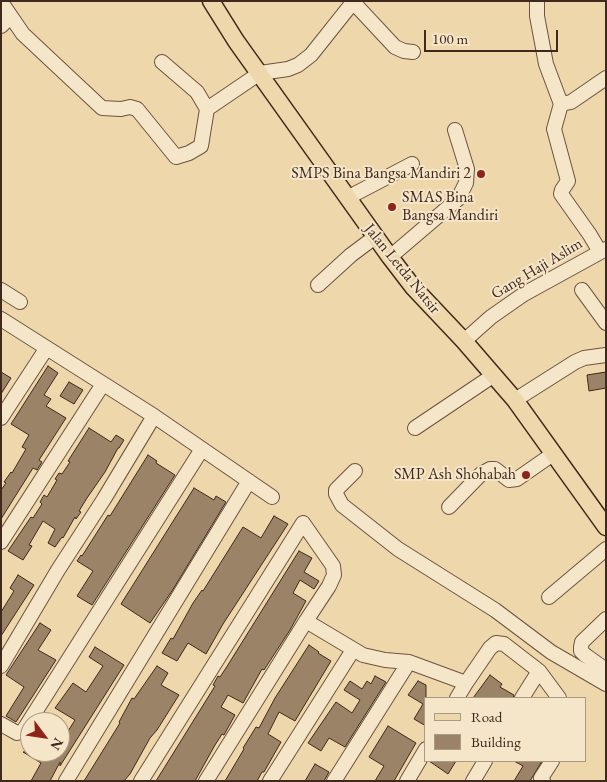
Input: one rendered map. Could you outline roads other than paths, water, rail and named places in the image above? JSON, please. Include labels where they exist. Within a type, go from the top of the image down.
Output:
[{"type":"main road","name":"Jalan Letda Natsir","points":[[211,1],[236,41],[390,257],[413,286],[515,400],[606,527]]},
{"type":"street","points":[[537,1],[537,16],[546,64],[561,104],[554,129],[568,181],[561,194],[603,250]]},
{"type":"street","points":[[1,2],[6,21],[23,34],[102,108],[121,109],[130,106],[137,109],[176,157],[201,146],[207,109],[197,92],[162,62]]},
{"type":"street","points":[[207,109],[260,73],[288,69],[298,65],[311,55],[353,2],[395,47],[413,52]]},
{"type":"street","points":[[561,104],[571,102],[606,78]]},
{"type":"street","points":[[390,257],[458,199],[466,183],[467,169],[455,130]]},
{"type":"street","points":[[347,198],[412,164]]},
{"type":"street","points":[[318,284],[351,254],[375,237]]},
{"type":"street","name":"Gang Haji Aslim","points":[[464,341],[491,317],[524,294],[603,250]]},
{"type":"street","points":[[1,290],[20,302]]},
{"type":"street","points":[[582,290],[606,323]]},
{"type":"street","points":[[1,319],[154,416],[272,497]]},
{"type":"street","points":[[1,418],[46,349]]},
{"type":"street","points":[[515,400],[575,362],[584,358],[606,355]]},
{"type":"street","points":[[415,428],[494,375]]},
{"type":"street","points":[[1,542],[103,384]]},
{"type":"street","points":[[1,666],[154,416]]},
{"type":"street","points":[[1,724],[17,733],[22,732],[25,728],[202,449]]},
{"type":"street","points":[[449,507],[481,474],[490,469],[495,469],[509,480],[517,479],[553,454]]},
{"type":"street","points":[[355,471],[336,490],[342,505],[398,549],[495,610],[551,652],[606,684]]},
{"type":"street","points":[[66,781],[249,480]]},
{"type":"street","points":[[141,781],[303,523],[333,566],[334,575],[329,586],[206,781]]},
{"type":"street","points":[[549,597],[606,549]]},
{"type":"street","points":[[606,619],[582,642],[581,651],[606,670]]},
{"type":"street","points":[[306,621],[363,655],[385,660],[409,662],[466,683]]},
{"type":"street","points":[[458,697],[490,648],[496,643],[504,644],[539,671],[558,697]]},
{"type":"street","points":[[270,781],[353,650]]},
{"type":"street","points":[[334,781],[409,662]]},
{"type":"street","points":[[523,697],[539,671]]},
{"type":"street","points":[[407,781],[424,752]]},
{"type":"street","points":[[472,781],[484,762]]},
{"type":"street","points":[[541,780],[551,762]]},
{"type":"place","name":"SMPS Bina Bangsa Mandiri 2","points":[[481,174]]},
{"type":"place","name":"SMAS Bina Bangsa Mandiri","points":[[392,207]]},
{"type":"place","name":"SMP Ash Shohabah","points":[[526,475]]}]
